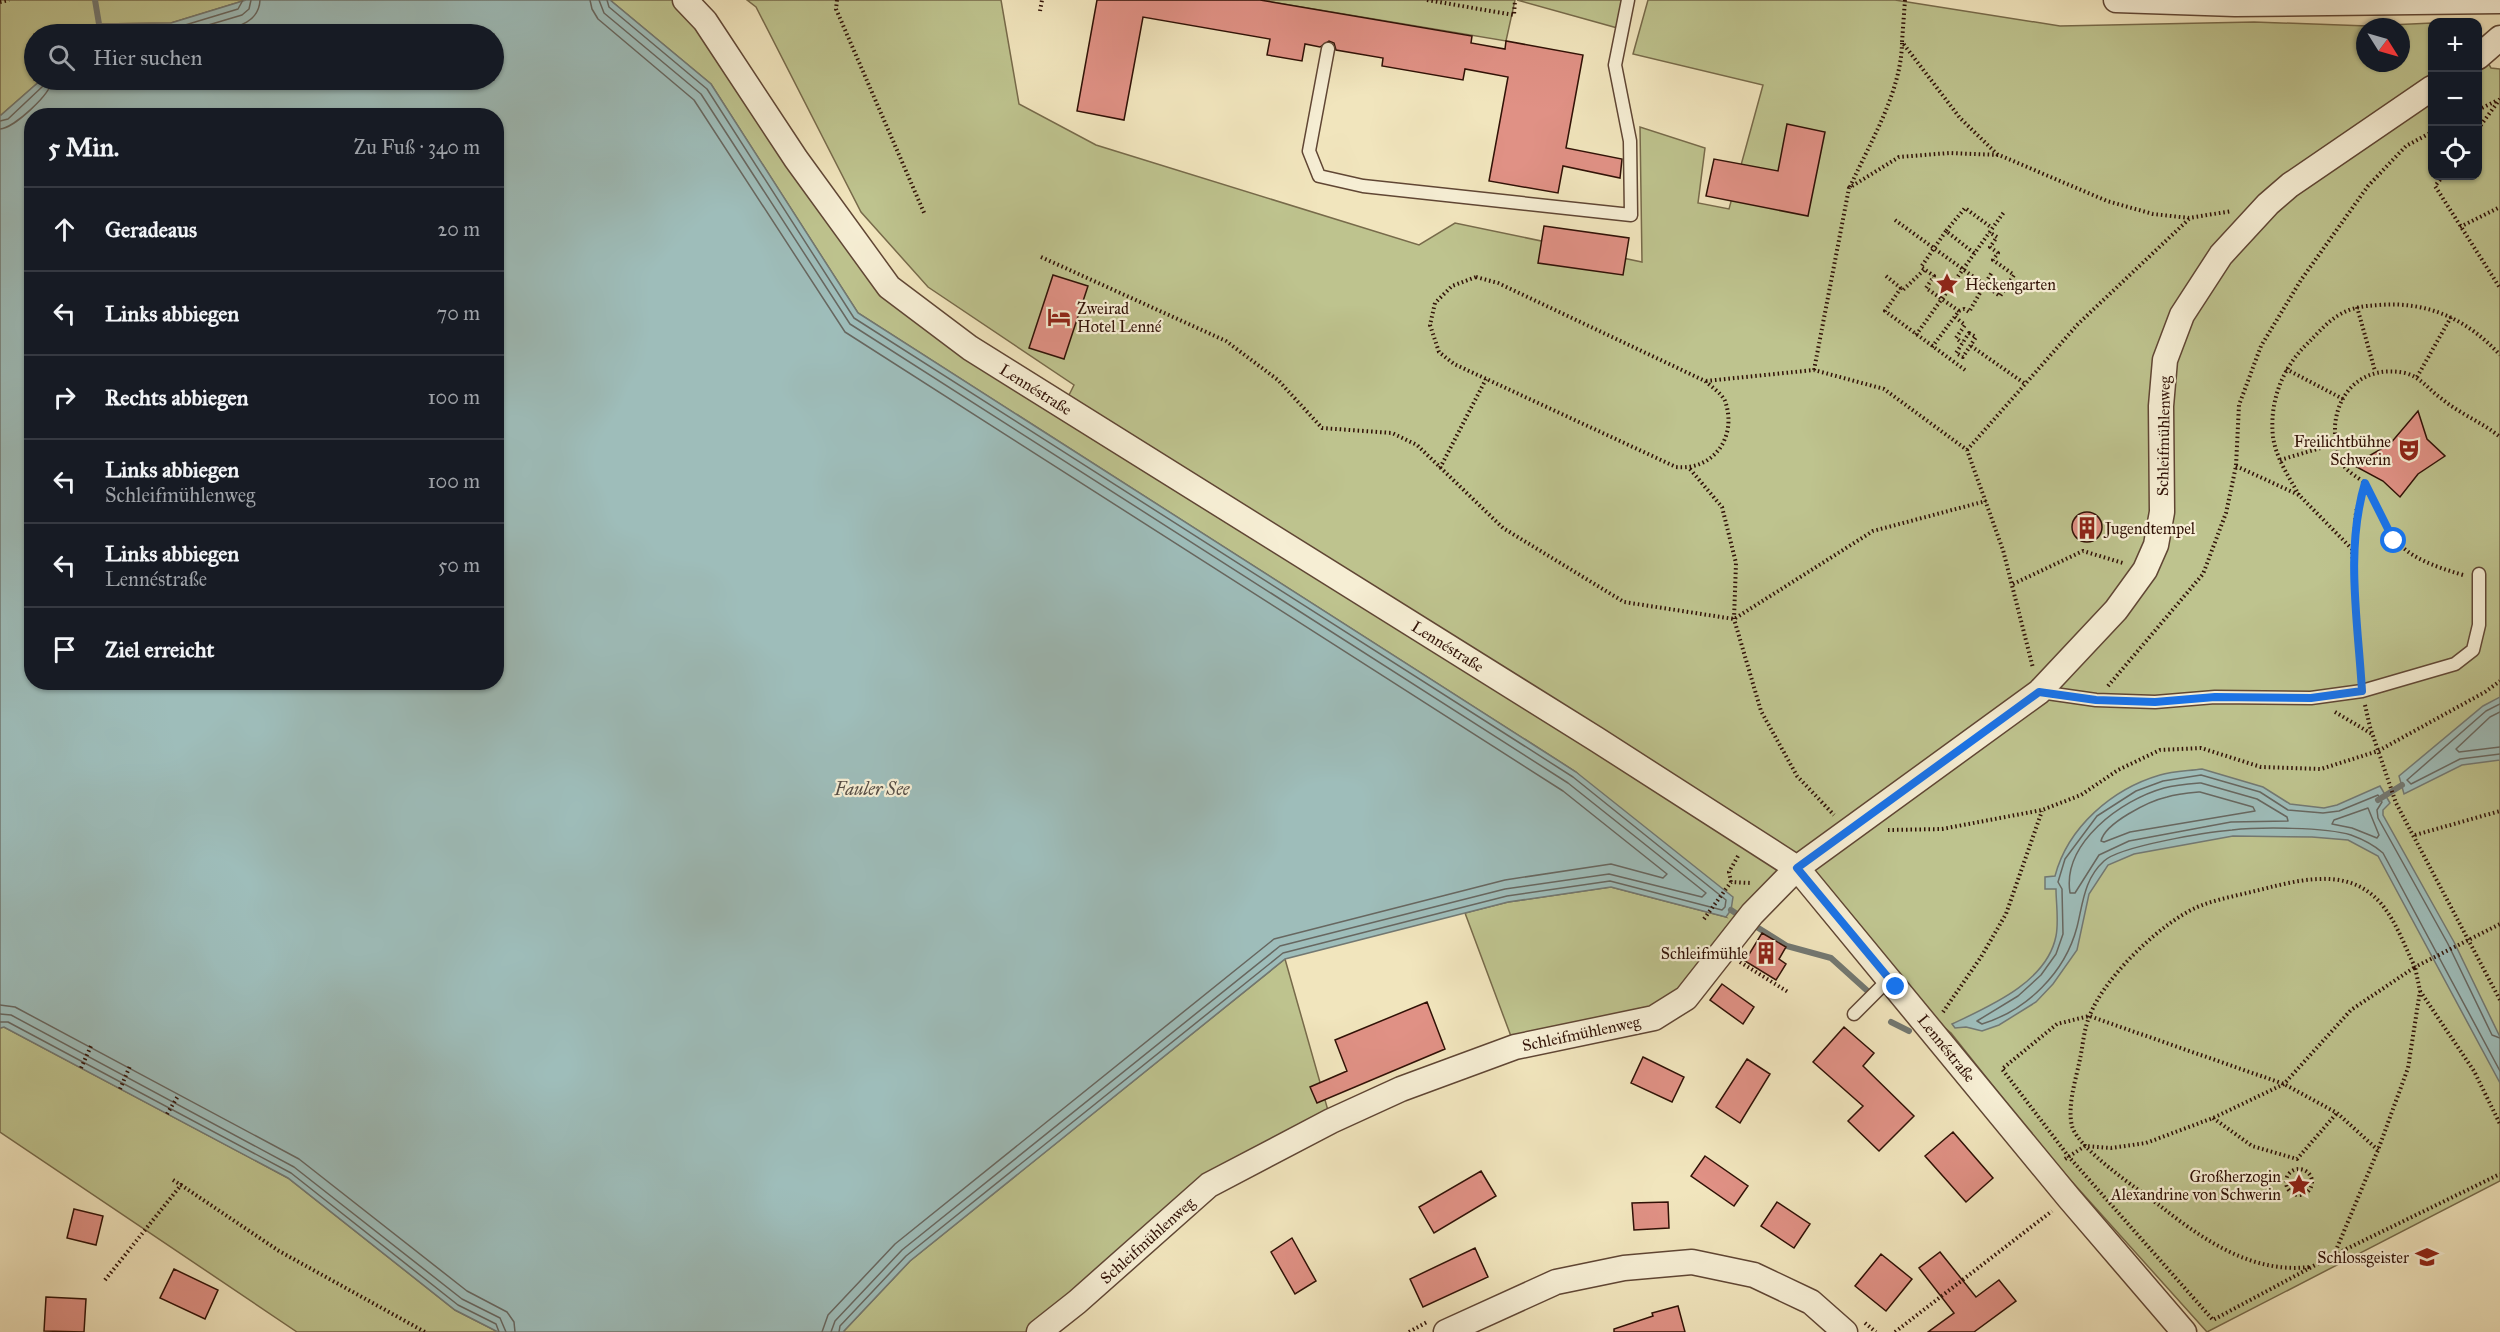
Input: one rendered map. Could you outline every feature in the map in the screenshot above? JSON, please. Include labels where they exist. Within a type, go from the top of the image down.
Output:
[{"type":"street","name":"Lennéstraße","points":[[685,0],[705,21],[796,159],[889,287],[970,348],[1596,739],[1797,868],[1883,985],[2184,1332]]},
{"type":"street","points":[[2116,0],[2500,1]]},
{"type":"street","points":[[2482,54],[2500,38]]},
{"type":"street","name":"Schleifmühlenweg","points":[[1039,1332],[1077,1302],[1209,1185],[1331,1121],[1401,1089],[1515,1047],[1654,1018],[1686,998],[1752,914],[1797,868],[1850,832],[2039,692],[2116,610],[2145,570],[2156,545],[2162,512],[2161,406],[2165,360],[2182,315],[2221,255],[2268,204],[2290,185],[2428,91]]},
{"type":"street","points":[[1446,1332],[1557,1282],[1624,1268],[1692,1262],[1754,1275],[1811,1302],[1845,1332]]},
{"type":"lane","points":[[1328,48],[1309,151],[1320,176],[1363,186],[1631,215],[1630,141],[1615,65],[1628,0]]},
{"type":"lane","points":[[2039,692],[2096,700],[2155,702],[2215,697],[2311,698],[2362,691],[2455,664],[2473,650],[2479,625],[2479,577]]},
{"type":"lane","points":[[1859,1010],[1883,985]]},
{"type":"path","points":[[0,2],[9,0]]},
{"type":"path","points":[[837,0],[836,9],[925,215]]},
{"type":"path","points":[[1040,11],[1042,0]]},
{"type":"path","points":[[1427,0],[1514,15],[1515,0]]},
{"type":"path","points":[[1814,370],[1849,188],[1885,111],[1898,73],[1905,0]]},
{"type":"path","points":[[1902,42],[1960,117],[1999,156]]},
{"type":"path","points":[[2482,108],[2500,98]]},
{"type":"path","points":[[2480,126],[2500,98]]},
{"type":"path","points":[[2096,700],[2203,574],[2226,513],[2236,466],[2239,405],[2262,346],[2301,280],[2368,186],[2406,146],[2428,135]]},
{"type":"path","points":[[1849,188],[1899,157],[1949,153],[1999,156],[2107,201],[2153,214],[2189,218],[2235,210]]},
{"type":"path","points":[[2440,180],[2435,186],[2500,288]]},
{"type":"path","points":[[2460,227],[2500,207]]},
{"type":"path","points":[[1895,220],[1934,248],[1963,268],[2000,296],[2014,275],[1993,260],[1998,253],[1990,247],[1997,237],[1965,208],[1945,231],[1934,248],[1921,267],[1934,276],[1926,288],[1959,311]]},
{"type":"path","points":[[1916,334],[2004,212]]},
{"type":"path","points":[[1967,450],[2078,324],[2189,218]]},
{"type":"path","points":[[1945,231],[1974,253]]},
{"type":"path","points":[[1041,257],[1226,341],[1278,380],[1322,428],[1392,433],[1417,446],[1503,528],[1623,602],[1734,619],[1873,531],[1986,501]]},
{"type":"path","points":[[1925,269],[1913,282],[1901,288],[1885,310],[1965,370]]},
{"type":"path","points":[[1932,347],[1959,311],[1964,309],[1969,312],[1983,284],[1992,272]]},
{"type":"path","points":[[1886,276],[1901,288]]},
{"type":"path","points":[[1476,277],[1498,283],[1705,381],[1725,400],[1727,419],[1725,442],[1710,461],[1690,469],[1676,467],[1454,364],[1439,352],[1430,325],[1435,303],[1452,286],[1476,277]]},
{"type":"path","points":[[2500,355],[2483,337],[2451,316],[2424,307],[2398,304],[2357,307],[2337,315],[2298,352],[2286,369],[2274,401],[2273,437],[2280,460],[2299,495],[2352,549],[2362,691],[2372,734],[2396,803],[2415,835],[2500,1000]]},
{"type":"path","points":[[2357,307],[2375,371]]},
{"type":"path","points":[[2417,377],[2451,316]]},
{"type":"path","points":[[1955,317],[1965,325],[1956,338],[1962,343]]},
{"type":"path","points":[[1970,333],[1976,337],[1971,346],[1963,357],[1956,353],[1970,333]]},
{"type":"path","points":[[1971,346],[2024,383]]},
{"type":"path","points":[[2286,369],[2343,399]]},
{"type":"path","points":[[1705,381],[1814,370],[1884,389],[1967,450],[2013,584],[2039,692]]},
{"type":"path","points":[[2479,577],[2424,563],[2394,541],[2365,483],[2341,463],[2334,444],[2336,410],[2352,384],[2375,371],[2404,373],[2417,377],[2443,400],[2484,424],[2500,437]]},
{"type":"path","points":[[1440,468],[1486,379]]},
{"type":"path","points":[[2280,460],[2334,444]]},
{"type":"path","points":[[2236,466],[2299,495]]},
{"type":"path","points":[[1690,469],[1722,507],[1736,563],[1734,619],[1761,711],[1797,776],[1850,832]]},
{"type":"path","points":[[2353,556],[2356,512],[2365,483]]},
{"type":"path","points":[[2013,584],[2083,551],[2145,570]]},
{"type":"path","points":[[1884,831],[1942,829],[2042,810],[2081,795],[2118,770],[2160,750],[2201,748],[2261,767],[2321,769],[2378,751],[2485,692],[2500,681]]},
{"type":"path","points":[[2311,698],[2372,734]]},
{"type":"path","points":[[1938,1019],[1981,957],[2006,914],[2042,810]]},
{"type":"path","points":[[2415,835],[2500,810]]},
{"type":"path","points":[[1731,882],[1728,872],[1737,856],[1745,850]]},
{"type":"path","points":[[2314,1266],[2290,1269],[2261,1265],[2226,1251],[2185,1227],[2085,1146],[2072,1127],[2073,1091],[2089,1016],[2102,990],[2148,939],[2203,904],[2297,881],[2338,879],[2363,888],[2384,904],[2415,967],[2420,991],[2408,1068],[2378,1150],[2334,1255]]},
{"type":"path","points":[[1704,919],[1727,889]]},
{"type":"path","points":[[2069,1156],[2085,1146],[2111,1148],[2146,1143],[2213,1118],[2284,1084],[2351,1010],[2415,967],[2500,924]]},
{"type":"path","points":[[1724,952],[1788,992]]},
{"type":"path","points":[[2420,991],[2474,1071],[2500,1124]]},
{"type":"path","points":[[2378,1150],[2337,1113],[2284,1084],[2089,1016],[2057,1024],[2002,1069],[2069,1156],[2212,1320],[2334,1255],[2500,1174]]},
{"type":"path","points":[[81,1068],[91,1046]]},
{"type":"path","points":[[120,1089],[130,1066]]},
{"type":"path","points":[[167,1114],[178,1096]]},
{"type":"path","points":[[2213,1118],[2252,1146],[2297,1159],[2337,1113]]},
{"type":"path","points":[[2294,1159],[2294,1170],[2288,1177],[2287,1185],[2292,1192],[2305,1193],[2312,1184],[2311,1176],[2305,1170],[2294,1170]]},
{"type":"path","points":[[173,1180],[279,1251],[425,1332]]},
{"type":"path","points":[[105,1280],[181,1185]]},
{"type":"path","points":[[1895,1332],[2069,1198]]},
{"type":"green space","points":[[0,0],[246,0],[171,23],[24,24],[24,90],[30,90],[0,116]]},
{"type":"green space","points":[[610,0],[681,0],[889,288],[1066,401],[1074,385],[928,287],[861,212],[756,7],[747,0],[1001,0],[1019,104],[1096,145],[1419,245],[1455,223],[1642,262],[1640,127],[1705,148],[1698,203],[1729,209],[1763,85],[1633,54],[1648,0],[1895,0],[2060,26],[2254,22],[2356,26],[2356,72],[2410,72],[2410,24],[2428,23],[2428,180],[2482,180],[2482,53],[2491,68],[2500,69],[2500,1181],[2207,1332],[2048,1155],[1951,1033],[1896,987],[1798,869],[1654,1018],[1515,1047],[1465,913],[1508,902],[1611,887],[1726,917],[1576,772],[858,313],[711,84]]},
{"type":"green space","points":[[1260,0],[1515,0],[1506,41]]},
{"type":"green space","points":[[1517,0],[1628,0],[1621,29]]},
{"type":"green space","points":[[1285,959],[1331,1121],[1209,1185],[1039,1332],[843,1332],[910,1261]]},
{"type":"green space","points":[[4,1027],[288,1178],[455,1310],[498,1332],[297,1332],[0,1132],[0,1028]]},
{"type":"water","name":"Fauler See","points":[[246,0],[610,0],[711,84],[858,313],[1576,772],[1733,897],[1731,910],[1726,917],[1611,887],[1508,902],[1285,959],[910,1261],[843,1332],[498,1332],[455,1310],[288,1178],[4,1027],[0,1028],[0,116],[30,90],[504,90],[504,24],[99,24],[171,23]]},
{"type":"water","points":[[2500,697],[2500,760],[2462,765],[2404,794],[2399,776],[2483,706]]},
{"type":"water","points":[[2202,769],[2263,787],[2290,804],[2324,808],[2337,805],[2380,786],[2390,803],[2383,810],[2383,815],[2454,942],[2500,1037],[2500,1083],[2378,856],[2348,840],[2233,836],[2134,854],[2108,865],[2089,894],[2077,950],[2053,984],[2036,1002],[1999,1025],[1982,1031],[1966,1027],[1955,1028],[1952,1024],[1999,1000],[2029,979],[2051,952],[2057,924],[2056,889],[2045,889],[2045,877],[2055,876],[2070,842],[2094,812],[2109,800],[2142,781],[2175,772]]},
{"type":"building","points":[[1097,0],[1260,0],[1472,36],[1471,43],[1505,49],[1506,41],[1583,55],[1566,148],[1622,159],[1620,178],[1563,166],[1558,193],[1489,181],[1508,77],[1465,69],[1463,80],[1382,66],[1383,58],[1336,50],[1334,43],[1329,41],[1320,47],[1305,44],[1302,61],[1267,55],[1270,39],[1143,17],[1124,120],[1077,111]]},
{"type":"building","points":[[1787,124],[1825,132],[1808,216],[1706,196],[1714,159],[1778,171]]},
{"type":"building","points":[[1544,226],[1629,238],[1623,275],[1538,263]]},
{"type":"building","name":"Zweirad Hotel Lenné","points":[[1053,275],[1088,286],[1064,359],[1029,348]]},
{"type":"building","name":"Freilichtbühne Schwerin","points":[[2418,411],[2427,439],[2445,456],[2418,474],[2400,497],[2383,481],[2353,465],[2390,444]]},
{"type":"building","name":"Jugendtempel","points":[[2087,512],[2093,513],[2101,521],[2101,533],[2093,541],[2087,542],[2081,541],[2073,533],[2072,527],[2073,521],[2081,513]]},
{"type":"building","name":"Schleifmühle","points":[[1762,933],[1786,947],[1779,959],[1786,964],[1776,980],[1745,961]]},
{"type":"building","points":[[1722,984],[1754,1007],[1743,1024],[1710,1000]]},
{"type":"building","points":[[1427,1002],[1445,1049],[1317,1103],[1310,1087],[1347,1071],[1335,1040]]},
{"type":"building","points":[[1844,1027],[1874,1053],[1863,1066],[1914,1116],[1879,1151],[1848,1121],[1863,1106],[1813,1062]]},
{"type":"building","points":[[1643,1057],[1684,1077],[1672,1102],[1631,1083]]},
{"type":"building","points":[[1747,1059],[1770,1074],[1740,1123],[1716,1107]]},
{"type":"building","points":[[1953,1132],[1993,1178],[1966,1202],[1925,1156]]},
{"type":"building","points":[[1705,1156],[1748,1186],[1734,1206],[1691,1176]]},
{"type":"building","points":[[1481,1171],[1496,1196],[1434,1233],[1419,1207]]},
{"type":"building","points":[[1668,1202],[1669,1228],[1634,1230],[1632,1203]]},
{"type":"building","points":[[1777,1202],[1810,1224],[1794,1248],[1761,1226]]},
{"type":"building","points":[[74,1209],[103,1216],[96,1245],[67,1238]]},
{"type":"building","points":[[1292,1238],[1316,1281],[1295,1294],[1271,1252]]},
{"type":"building","points":[[1475,1248],[1488,1277],[1423,1307],[1410,1279]]},
{"type":"building","points":[[1940,1252],[1976,1297],[1999,1280],[2016,1301],[1974,1332],[1928,1332],[1954,1313],[1919,1268]]},
{"type":"building","points":[[1881,1254],[1912,1279],[1886,1311],[1855,1286]]},
{"type":"building","points":[[174,1269],[218,1290],[205,1319],[160,1298]]},
{"type":"building","points":[[46,1297],[86,1299],[84,1332],[44,1331]]},
{"type":"building","points":[[1678,1306],[1685,1332],[1614,1332],[1614,1329],[1653,1316],[1652,1313]]},
{"type":"waterway","points":[[95,0],[99,24]]},
{"type":"waterway","points":[[2378,800],[2402,785]]},
{"type":"waterway","points":[[1731,910],[1743,918]]},
{"type":"waterway","points":[[1752,924],[1787,946],[1831,958],[1872,995]]},
{"type":"waterway","points":[[1891,1022],[1909,1031]]},
{"type":"place","name":"Heckengarten","points":[[1947,284]]},
{"type":"place","name":"Zweirad Hotel Lenné","points":[[1059,317]]},
{"type":"place","name":"Freilichtbühne Schwerin","points":[[2409,450]]},
{"type":"place","name":"Jugendtempel","points":[[2087,528]]},
{"type":"place","name":"Schleifmühle","points":[[1766,953]]},
{"type":"place","name":"Großherzogin Alexandrine von Schwerin","points":[[2299,1185]]},
{"type":"place","name":"Schlossgeister","points":[[2427,1257]]},
{"type":"route","points":[[1896,987],[1797,868],[1850,832],[2039,692],[2096,700],[2155,702],[2215,697],[2311,698],[2362,691],[2353,556],[2356,512],[2365,483],[2394,541]]}]
